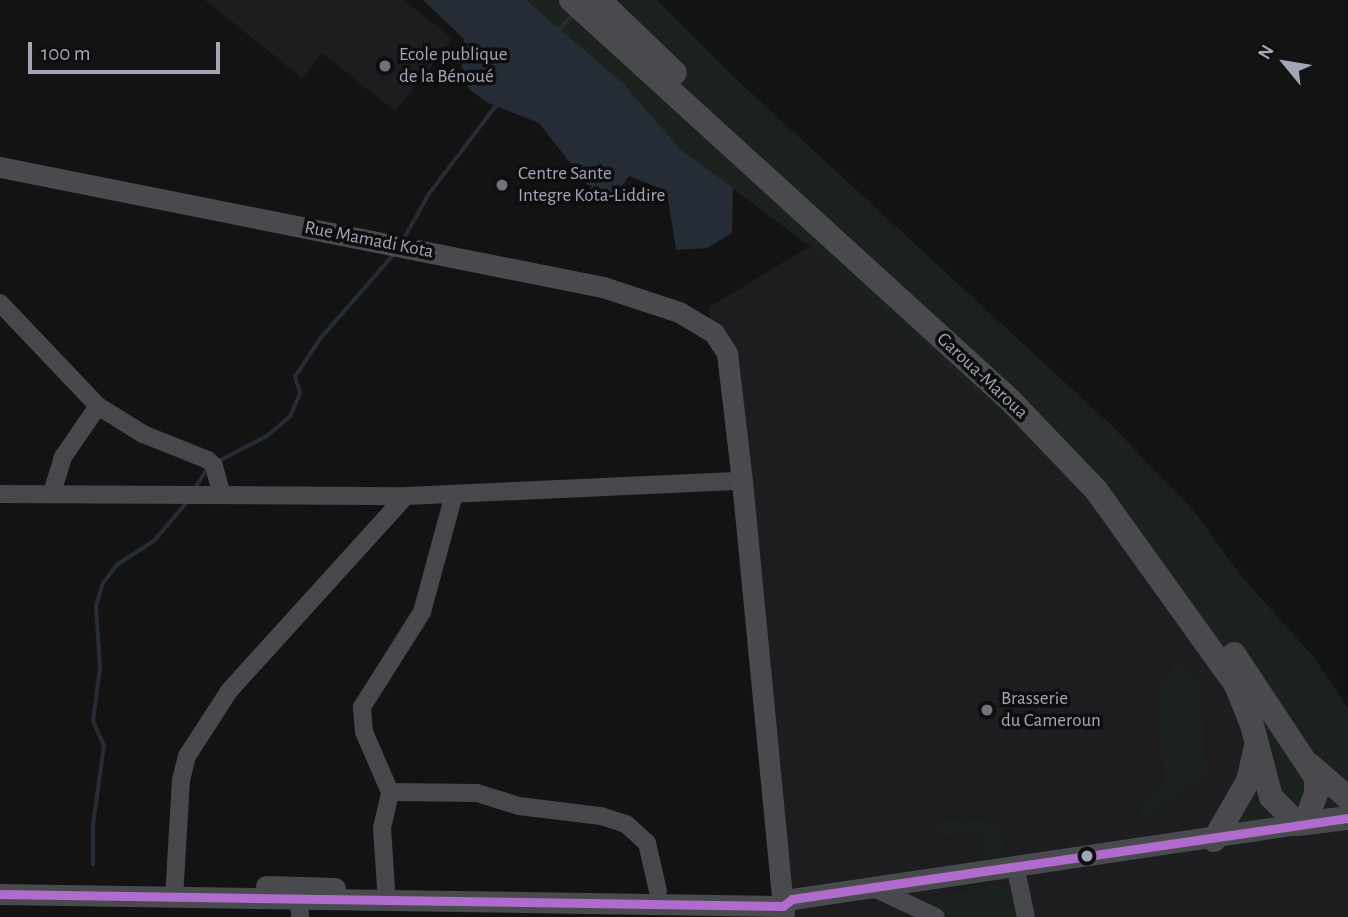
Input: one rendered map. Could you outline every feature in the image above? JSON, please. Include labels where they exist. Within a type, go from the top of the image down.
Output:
[{"type":"highway","name":"Garoua-Maroua","points":[[571,0],[1010,400],[1096,490],[1153,564],[1236,685],[1257,742],[1271,797],[1301,823],[1316,794],[1310,765],[1167,554],[1108,479],[1021,388],[598,0]]},
{"type":"highway","points":[[1214,840],[1248,780],[1257,742]]},
{"type":"highway","points":[[1310,765],[1348,798]]},
{"type":"highway","points":[[1301,823],[1348,818]]},
{"type":"main road","name":"Rue Mamadi Kota","points":[[1,165],[603,287],[679,312],[701,323],[724,345],[742,481]]},
{"type":"main road","points":[[742,481],[785,904]]},
{"type":"main road","points":[[0,880],[299,902],[785,904],[1015,865],[1214,840],[1301,823]]},
{"type":"main road","points":[[299,902],[386,888],[658,891],[785,904]]},
{"type":"main road","points":[[0,894],[174,891]]},
{"type":"street","points":[[0,303],[98,406],[143,434],[208,460],[214,466],[221,492]]},
{"type":"street","points":[[52,493],[63,457],[98,406]]},
{"type":"street","points":[[0,494],[221,492],[406,496],[742,481]]},
{"type":"street","points":[[386,888],[383,828],[390,792],[364,732],[362,707],[422,612],[454,494]]},
{"type":"street","points":[[174,891],[187,756],[229,691],[406,496]]},
{"type":"street","points":[[390,792],[477,793],[519,806],[601,816],[626,824],[647,843],[658,891]]},
{"type":"street","points":[[1015,865],[1026,917]]},
{"type":"street","points":[[874,888],[936,917]]},
{"type":"shaded area","name":"Ecole publique de la Bénoué","points":[[205,0],[404,0],[453,39],[395,111],[322,53],[302,78]]},
{"type":"shaded area","points":[[423,0],[526,0],[624,84],[680,149],[733,188],[732,233],[707,248],[676,250],[667,191],[629,176],[613,198],[593,192],[539,123],[486,102],[468,88],[460,60],[464,39]]},
{"type":"shaded area","points":[[526,0],[657,0],[736,79],[1111,425],[1193,510],[1242,577],[1313,656],[1348,708],[1348,814],[1202,839],[1235,791],[1243,762],[1240,719],[1221,679],[1189,630],[1087,501],[1000,414],[810,246],[680,149],[624,84]]},
{"type":"shaded area","points":[[810,246],[1000,414],[1087,501],[1189,630],[1221,679],[1240,719],[1243,762],[1348,814],[1348,917],[780,917],[717,351],[708,308]]},
{"type":"shaded area","points":[[1176,662],[1199,676],[1207,774],[1144,820],[1137,804],[1163,782],[1159,686]]},
{"type":"shaded area","points":[[960,818],[996,823],[1007,855],[984,859],[982,833],[939,836],[938,827],[929,829],[930,838],[922,838],[924,826]]},
{"type":"shaded area","points":[[995,885],[1005,888],[1017,917],[956,917],[920,899]]},
{"type":"waterway","points":[[557,32],[573,15]]},
{"type":"waterway","points":[[403,240],[429,194],[498,103]]},
{"type":"waterway","points":[[217,462],[267,436],[290,417],[300,393],[295,377],[320,339],[396,252]]},
{"type":"waterway","points":[[195,488],[208,468]]},
{"type":"waterway","points":[[93,865],[93,825],[104,746],[93,721],[100,668],[96,606],[103,583],[118,564],[154,541],[188,501]]},
{"type":"transit line","points":[[0,894],[783,906],[792,899],[1348,818]]},
{"type":"place","name":"Ecole publique de la Bénoué","points":[[385,66]]},
{"type":"place","name":"Centre Sante Integre Kota-Liddire","points":[[502,185]]},
{"type":"place","name":"Brasserie du Cameroun","points":[[987,710]]}]
